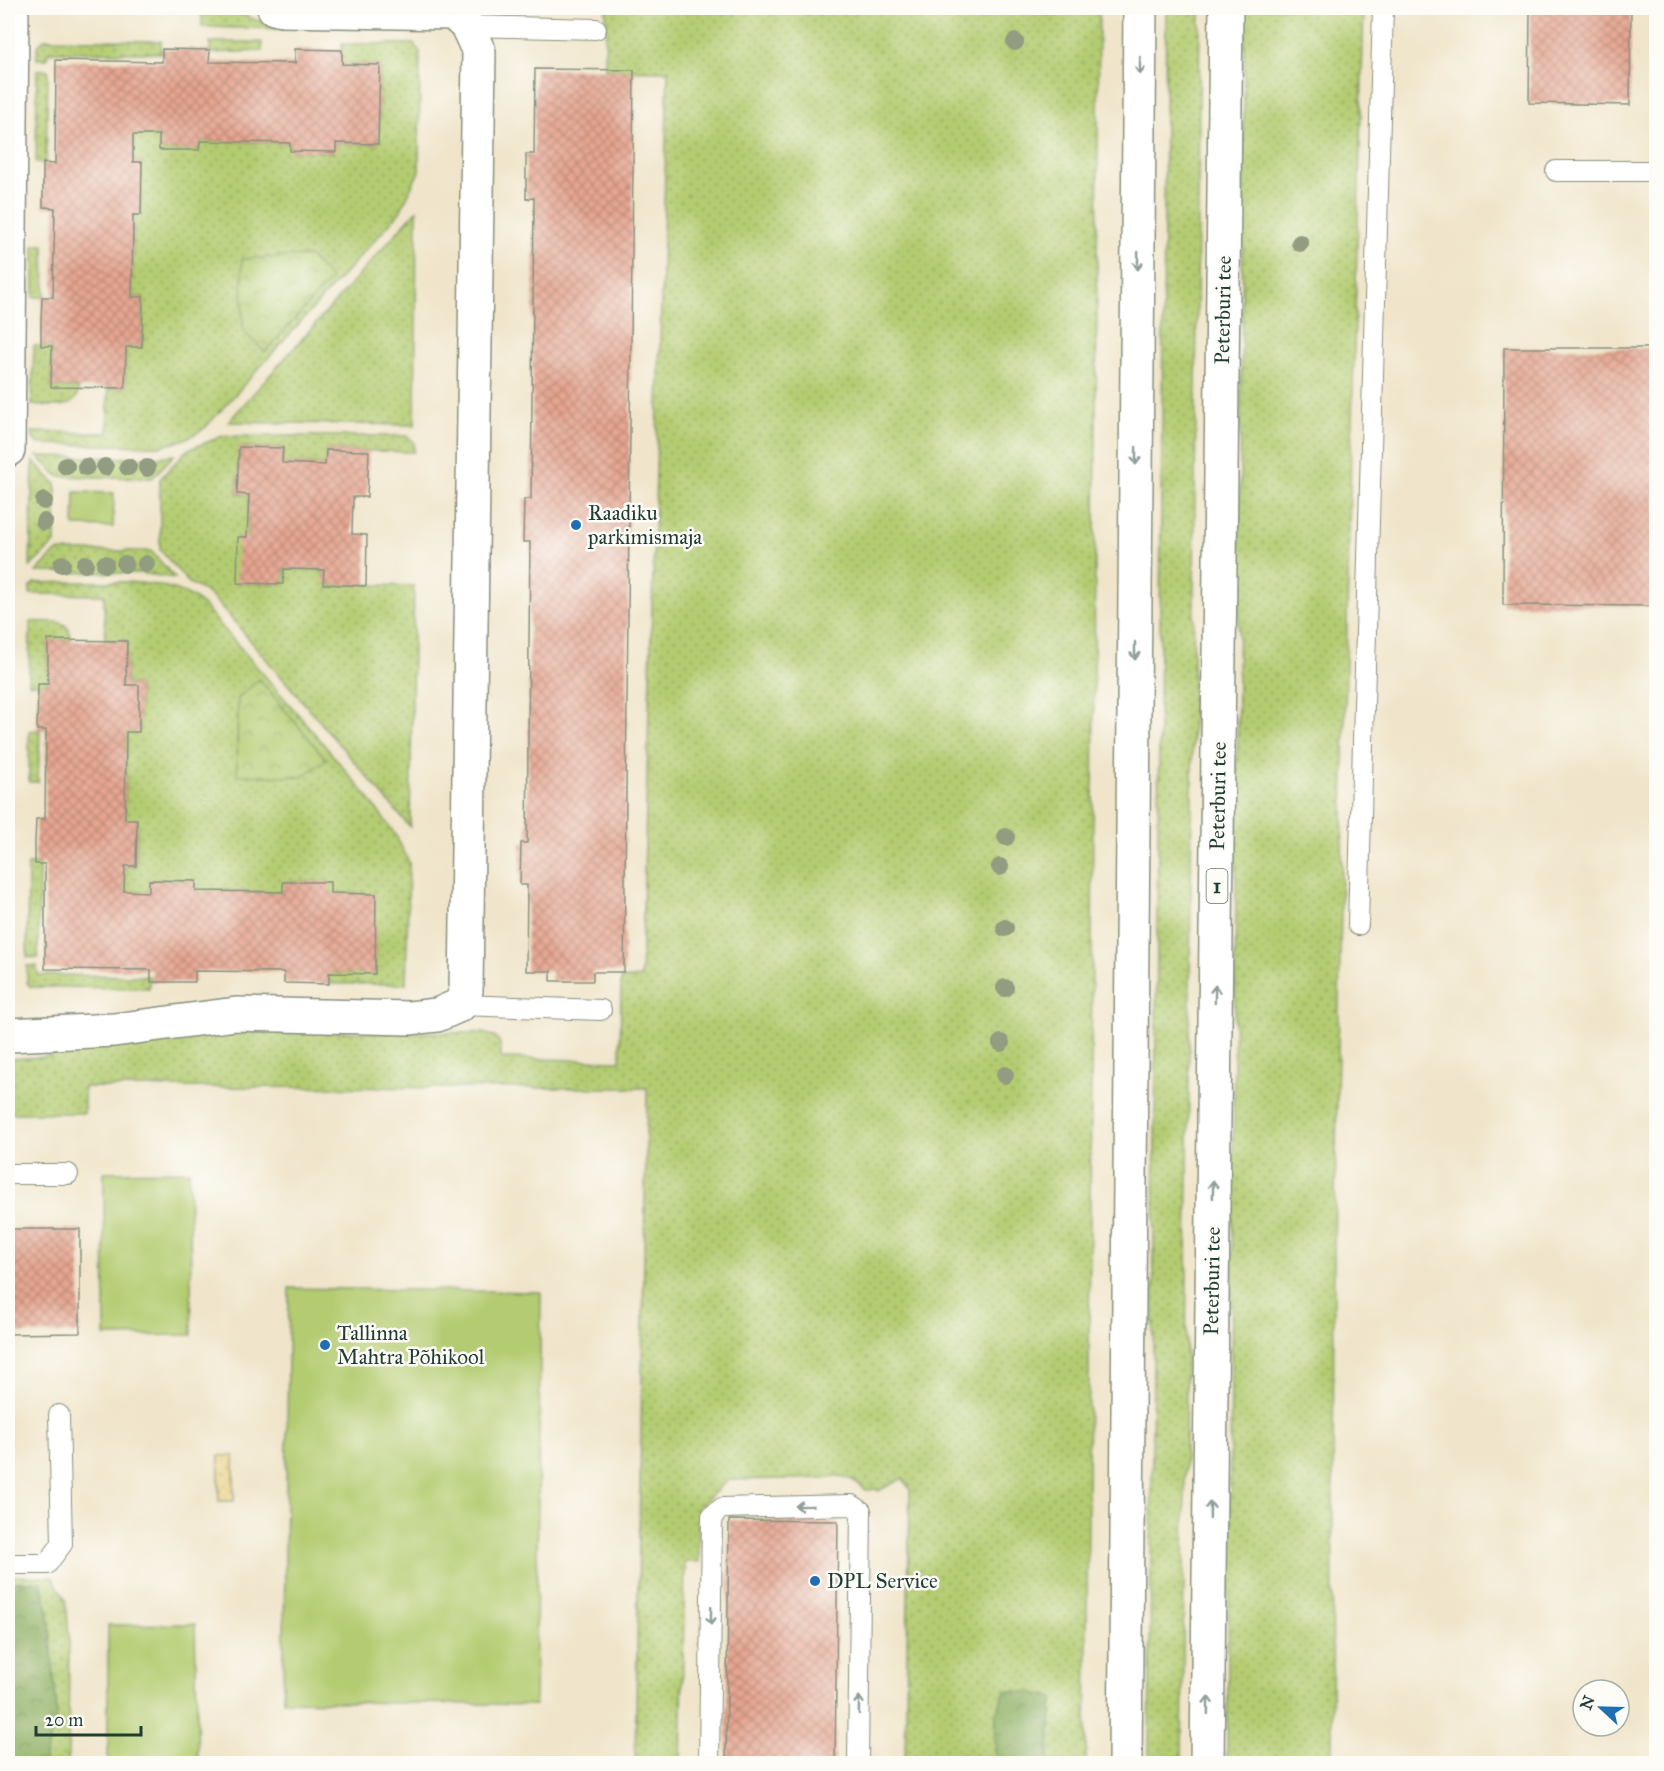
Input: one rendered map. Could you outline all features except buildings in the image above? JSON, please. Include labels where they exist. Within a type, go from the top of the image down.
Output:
[{"type":"main road","points":[[8,1035],[114,1030],[236,1014],[409,1018],[437,1015],[460,1005],[466,986],[479,52],[467,26],[453,13],[274,8]]},
{"type":"main road","points":[[1125,1764],[1140,8]]},
{"type":"main road","name":"Peterburi tee","points":[[1207,1764],[1226,8]]},
{"type":"main road","points":[[8,9],[12,15],[8,450]]},
{"type":"lane","points":[[1358,925],[1383,8]]},
{"type":"lane","points":[[467,26],[597,29]]},
{"type":"lane","points":[[1556,171],[1656,171]]},
{"type":"lane","points":[[460,1005],[601,1010]]},
{"type":"lane","points":[[8,1174],[68,1174]]},
{"type":"lane","points":[[8,1564],[46,1564],[62,1544],[59,1415]]},
{"type":"lane","points":[[709,1764],[712,1516],[722,1508],[852,1505],[861,1511],[858,1764]]},
{"type":"green space","points":[[202,8],[233,12],[284,29],[202,27]]},
{"type":"green space","points":[[606,8],[1099,8],[1086,1763],[905,1763],[910,1490],[903,1478],[878,1491],[877,1489],[866,1490],[844,1477],[834,1476],[829,1478],[728,1480],[698,1508],[699,1562],[685,1562],[681,1763],[635,1763],[647,1088],[84,1087],[84,1113],[8,1113],[8,1059],[42,1057],[154,1040],[250,1031],[484,1033],[499,1041],[501,1058],[620,1061],[621,979],[641,977],[668,71],[605,70]]},
{"type":"green space","points":[[1166,8],[1200,8],[1182,1763],[1149,1764]]},
{"type":"green space","points":[[1245,8],[1364,8],[1349,524],[1334,1245],[1332,1763],[1227,1763]]},
{"type":"green space","points":[[44,39],[161,41],[161,53],[48,52],[47,59],[37,59],[37,47]]},
{"type":"green space","points":[[210,42],[262,42],[262,51],[210,53]]},
{"type":"green space","points":[[342,44],[414,44],[420,52],[419,171],[400,212],[205,428],[184,439],[161,446],[38,444],[32,432],[108,433],[108,388],[125,388],[126,347],[142,347],[143,297],[132,297],[133,215],[141,214],[142,162],[133,162],[133,135],[159,135],[160,150],[199,150],[200,141],[290,143],[291,151],[335,152],[336,143],[378,144],[380,65],[342,64]]},
{"type":"green space","points":[[37,70],[48,70],[46,163],[36,163]]},
{"type":"green space","points":[[417,210],[415,425],[228,422]]},
{"type":"green space","points":[[34,245],[44,245],[45,297],[34,297]]},
{"type":"green space","points":[[309,256],[331,279],[265,352],[243,331],[242,259]]},
{"type":"green space","points":[[34,346],[52,346],[51,387],[78,388],[73,402],[49,406],[32,405]]},
{"type":"green space","points":[[223,436],[407,436],[414,442],[414,452],[326,450],[325,465],[282,463],[283,448],[239,447],[237,494],[249,495],[247,537],[237,583],[283,584],[284,569],[324,570],[324,584],[414,586],[410,827],[218,603],[206,592],[189,583],[160,550],[160,479],[187,450]]},
{"type":"green space","points":[[174,455],[152,478],[58,476],[37,456],[151,458]]},
{"type":"green space","points":[[33,461],[56,484],[55,543],[30,567]]},
{"type":"green space","points":[[75,492],[114,493],[113,527],[74,526]]},
{"type":"green space","points":[[57,551],[151,551],[175,578],[140,573],[36,572]]},
{"type":"green space","points":[[34,583],[144,583],[181,591],[204,606],[367,796],[395,834],[409,862],[406,984],[329,984],[329,973],[375,973],[375,894],[330,893],[329,882],[284,882],[283,892],[196,891],[195,881],[150,880],[149,892],[124,891],[125,866],[136,866],[137,820],[125,819],[126,732],[139,731],[139,685],[126,685],[127,641],[105,641],[104,595],[30,594],[30,587]]},
{"type":"green space","points":[[30,622],[57,622],[67,627],[70,632],[71,640],[48,641],[48,684],[29,684]]},
{"type":"green space","points":[[259,679],[326,759],[302,777],[237,775],[238,698]]},
{"type":"green space","points":[[40,730],[38,782],[29,782],[29,731]]},
{"type":"green space","points":[[28,864],[39,864],[38,958],[27,957]]},
{"type":"green space","points":[[27,966],[37,966],[38,975],[149,976],[149,988],[31,987],[27,983]]},
{"type":"green space","points":[[189,1171],[192,1335],[105,1336],[104,1172]]},
{"type":"green space","points":[[289,1288],[541,1292],[535,1705],[283,1701]]},
{"type":"green space","points":[[8,1576],[52,1577],[66,1600],[69,1638],[68,1763],[8,1764]]},
{"type":"green space","points":[[8,1582],[41,1582],[49,1614],[57,1716],[43,1763],[8,1763]]},
{"type":"green space","points":[[195,1624],[198,1763],[108,1763],[108,1625]]},
{"type":"green space","points":[[1005,1691],[1030,1692],[1053,1698],[1048,1763],[995,1763],[996,1713]]},
{"type":"sand","points":[[219,1456],[234,1456],[234,1501],[219,1501]]},
{"type":"place","name":"Raadiku parkimismaja","points":[[576,525]]},
{"type":"place","name":"Tallinna Mahtra Põhikool","points":[[325,1345]]},
{"type":"place","name":"DPL Service","points":[[815,1581]]}]
